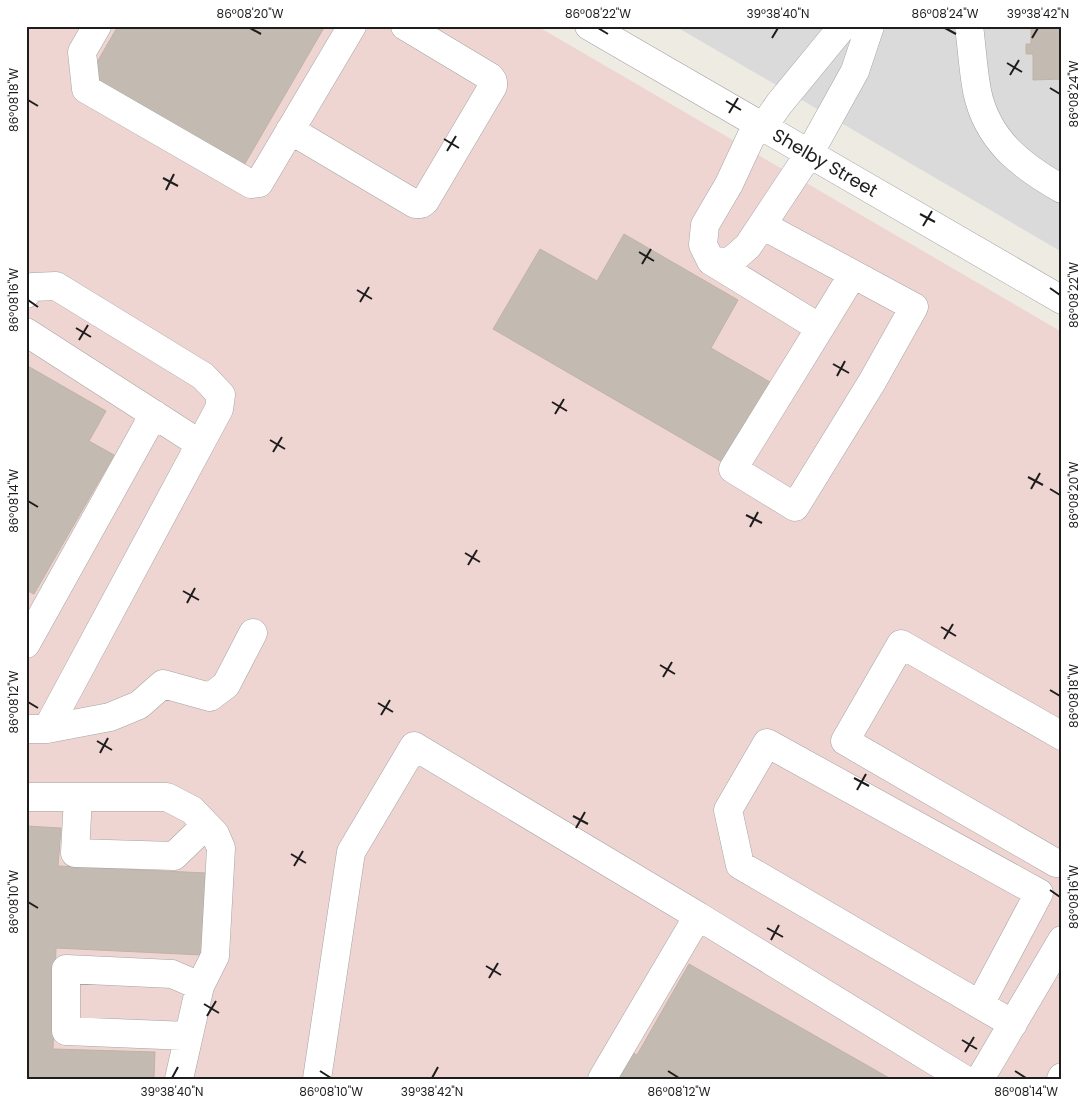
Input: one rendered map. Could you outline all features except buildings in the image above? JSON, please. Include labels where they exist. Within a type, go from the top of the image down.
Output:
[{"type":"street","points":[[97,26],[82,52],[86,89],[251,184],[259,183],[352,26]]},
{"type":"street","points":[[290,130],[415,204],[421,204],[425,201],[493,86],[493,81],[490,77],[405,26]]},
{"type":"street","name":"Shelby Street","points":[[589,26],[1062,300]]},
{"type":"street","points":[[820,328],[711,261],[703,245],[705,225],[760,126],[844,26]]},
{"type":"street","points":[[711,261],[730,262],[748,246],[809,154],[855,71],[870,26]]},
{"type":"street","points":[[969,26],[978,92],[990,126],[1003,146],[1019,162],[1038,176],[1062,189]]},
{"type":"street","points":[[762,225],[914,307],[872,382],[794,507],[733,469],[852,274]]},
{"type":"street","points":[[26,294],[32,287],[56,286],[202,376],[221,396],[219,409],[200,444],[37,729]]},
{"type":"street","points":[[26,332],[200,444]]},
{"type":"street","points":[[26,644],[154,414]]},
{"type":"street","points":[[37,729],[110,717],[139,705],[163,684],[210,697],[226,685],[253,633]]},
{"type":"street","points":[[980,1004],[1059,858],[845,741],[901,644],[1062,736]]},
{"type":"street","points":[[1013,1024],[740,865],[728,810],[767,743],[1039,893]]},
{"type":"street","points":[[317,1079],[351,852],[414,746],[698,916],[964,1079]]},
{"type":"street","points":[[26,797],[167,797],[192,810],[215,834],[221,848],[215,956],[200,986],[178,1079]]},
{"type":"street","points":[[78,797],[75,853],[174,856],[206,825]]},
{"type":"street","points":[[602,1079],[698,916]]},
{"type":"street","points":[[980,1079],[1062,940]]},
{"type":"street","points":[[188,1036],[66,1031],[66,969],[172,974],[200,986]]},
{"type":"shaded area","points":[[26,26],[537,26],[1062,332],[1062,1079],[26,1079]]},
{"type":"shaded area","points":[[675,26],[1062,26],[1062,252]]}]
